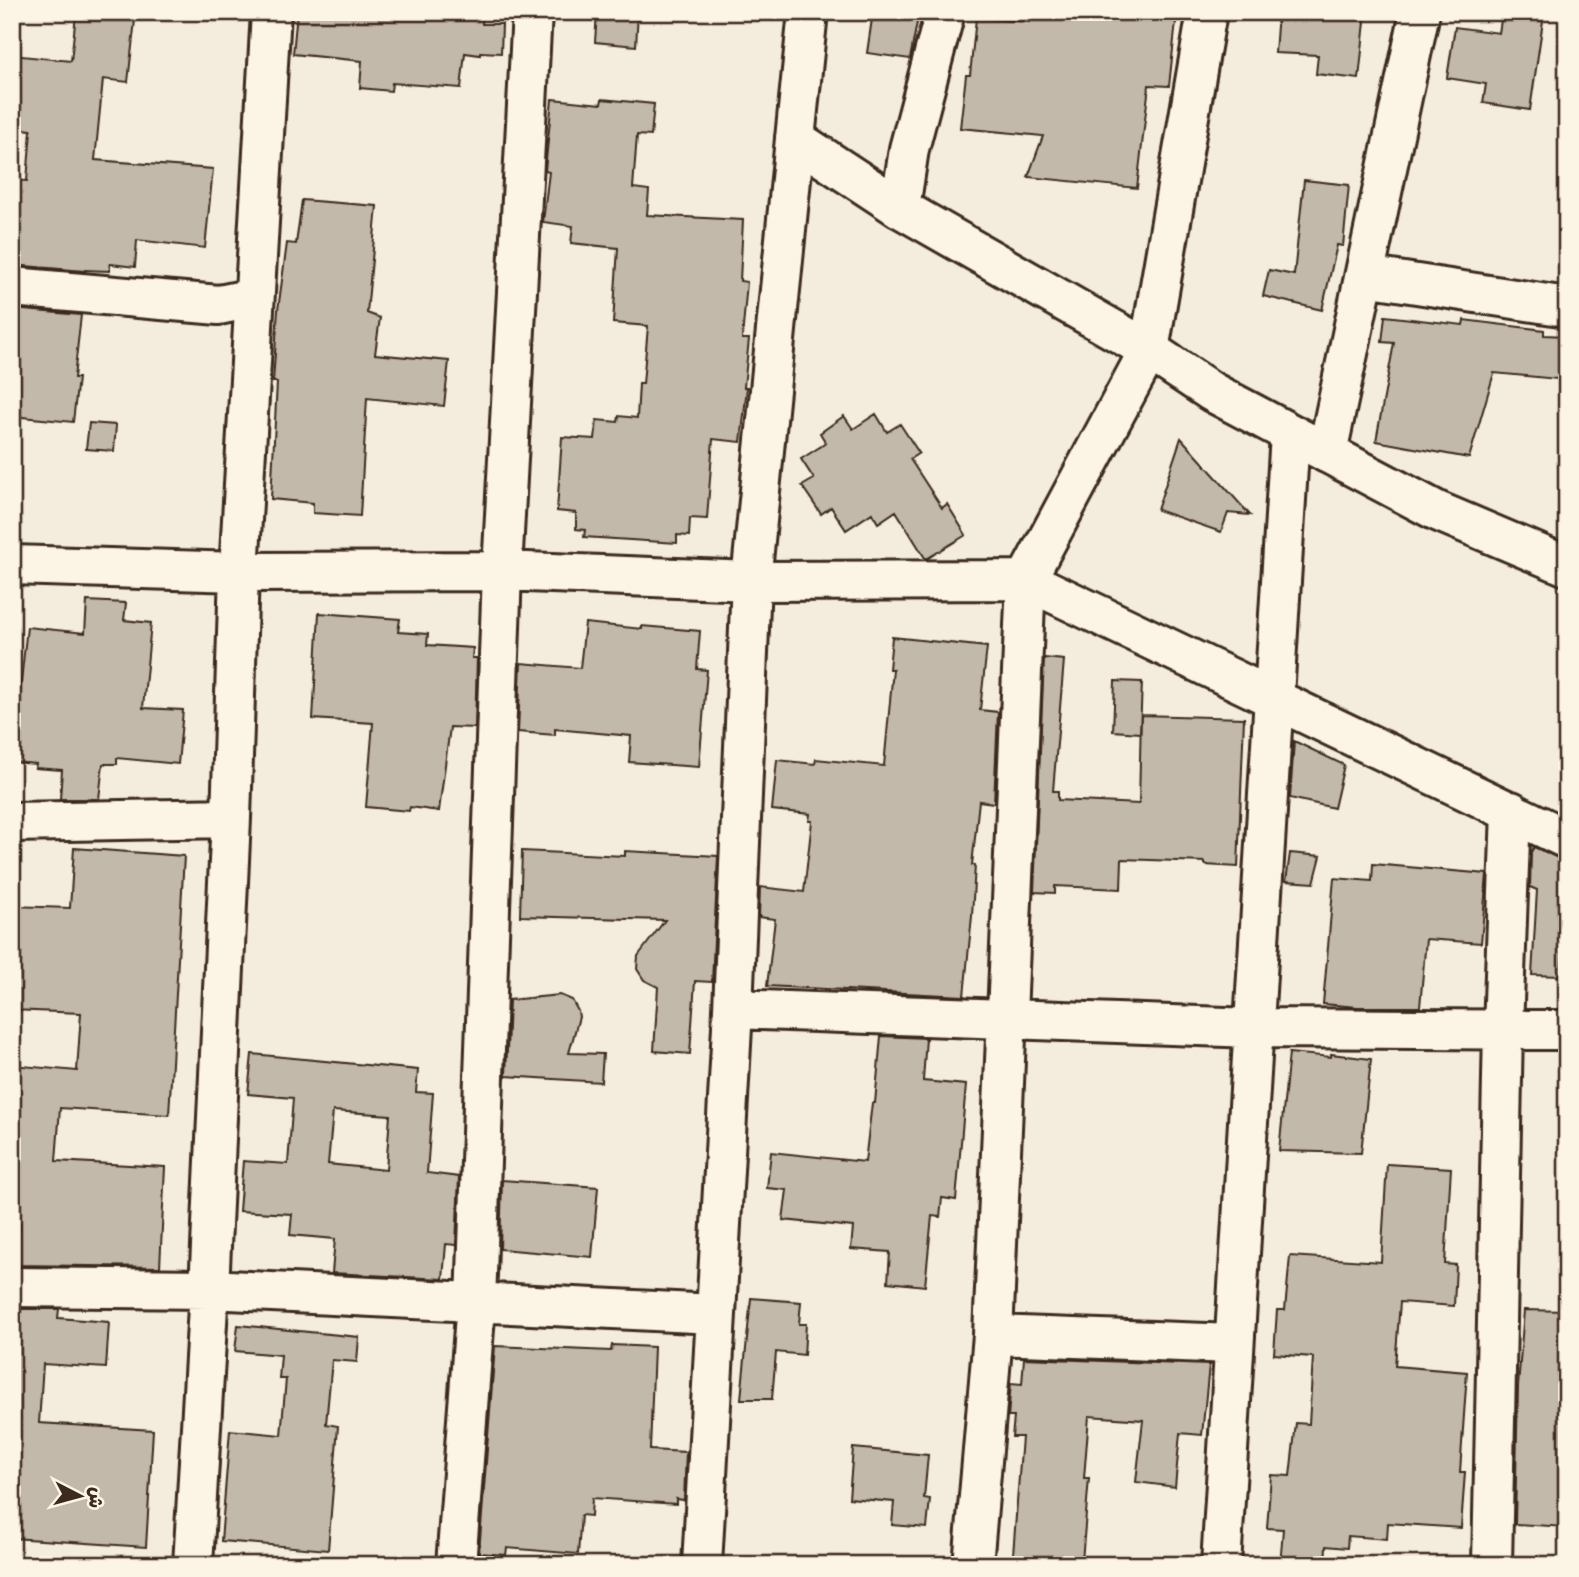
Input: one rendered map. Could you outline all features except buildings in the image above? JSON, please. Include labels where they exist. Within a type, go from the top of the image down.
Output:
[{"type":"street","points":[[193,1565],[231,818],[239,572],[271,12]]},
{"type":"street","points":[[456,1565],[476,1302],[502,571],[532,12]]},
{"type":"street","points":[[702,1565],[733,1009],[751,581],[808,12]]},
{"type":"street","points":[[900,208],[909,149],[945,12]]},
{"type":"street","points":[[973,1565],[993,1335],[1026,580],[1149,350],[1207,12]]},
{"type":"street","points":[[1327,453],[1420,12]]},
{"type":"street","points":[[795,139],[900,208],[1149,350],[1212,392],[1437,511],[1567,566]]},
{"type":"street","points":[[1365,276],[1567,307]]},
{"type":"street","points":[[12,287],[219,305],[253,298]]},
{"type":"street","points":[[1221,1565],[1290,433]]},
{"type":"street","points":[[12,565],[239,572],[502,571],[751,581],[1026,580],[1567,839]]},
{"type":"street","points":[[1492,1565],[1503,1029],[1511,811]]},
{"type":"street","points":[[12,822],[231,818]]},
{"type":"street","points":[[733,1009],[1253,1028],[1567,1030]]},
{"type":"street","points":[[12,1287],[209,1289],[715,1314]]},
{"type":"street","points":[[993,1335],[1234,1344]]}]
